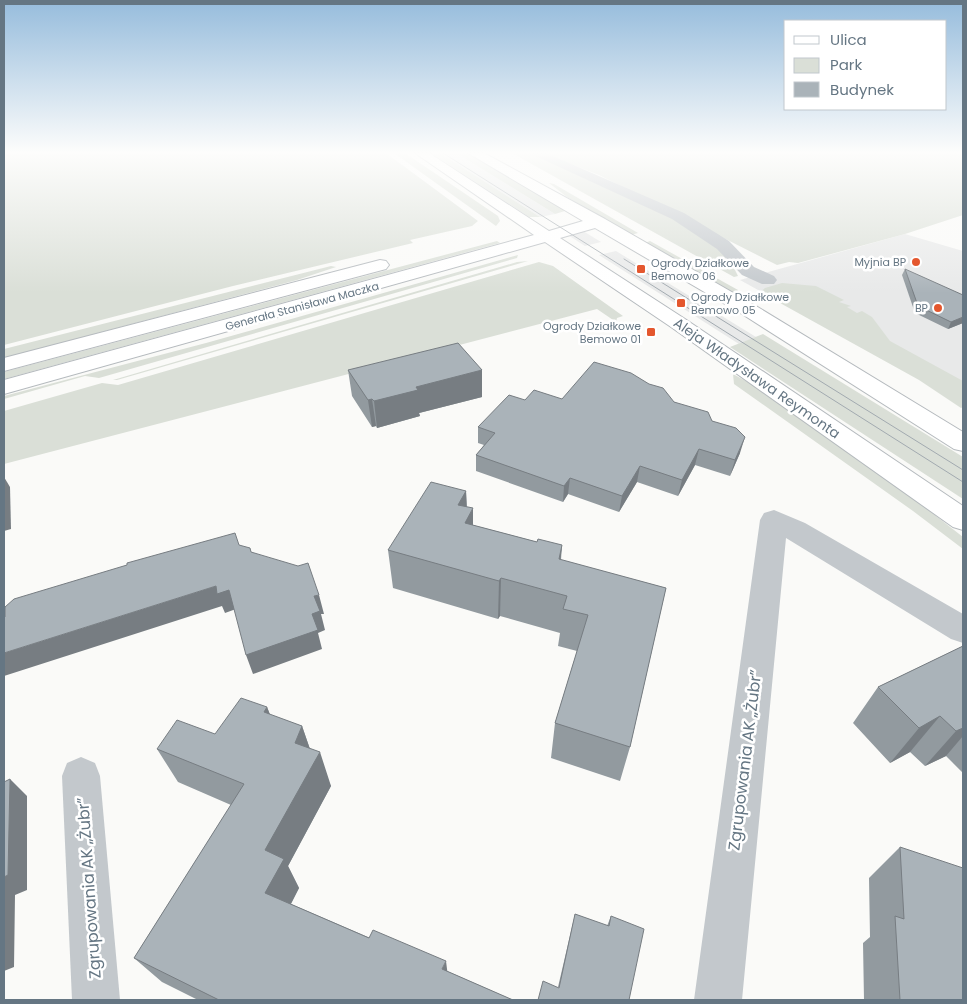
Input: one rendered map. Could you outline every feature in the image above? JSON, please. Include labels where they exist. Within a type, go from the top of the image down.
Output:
[{"type":"main road","name":"Aleja Władysława Reymonta","points":[[492,200],[963,520]]},
{"type":"main road","points":[[559,200],[803,342],[963,443]]},
{"type":"main road","name":"Generała Stanisława Maczka","points":[[4,387],[592,218]]},
{"type":"main road","name":"Generała Stanisława Maczka","points":[[4,365],[541,232]]},
{"type":"street","points":[[642,200],[678,216],[723,244],[748,270],[768,280]]},
{"type":"street","name":"Zgrupowania AK „Żubr”","points":[[718,1000],[774,520],[795,530],[963,630]]},
{"type":"street","name":"Zgrupowania AK „Żubr”","points":[[81,776],[96,1000]]},
{"type":"shaded area","points":[[513,200],[532,200],[555,214],[540,217]]},
{"type":"shaded area","points":[[583,231],[601,242],[585,246],[568,235]]},
{"type":"shaded area","points":[[905,234],[963,251],[963,407],[918,378],[740,280]]},
{"type":"shaded area","points":[[616,251],[756,337],[739,344],[599,255]]},
{"type":"green space","points":[[4,200],[449,200],[478,221],[472,226],[410,240],[413,243],[233,286],[4,345]]},
{"type":"green space","points":[[459,200],[474,200],[498,216],[500,221],[496,226]]},
{"type":"green space","points":[[503,200],[513,200],[540,217],[529,217]]},
{"type":"green space","points":[[532,200],[550,200],[565,211],[555,214]]},
{"type":"green space","points":[[572,200],[581,200],[638,233],[631,235]]},
{"type":"green space","points":[[596,200],[633,200],[674,219],[718,247],[730,260],[738,276],[734,277]]},
{"type":"green space","points":[[648,200],[963,200],[963,215],[905,234],[798,263],[789,262],[777,265]]},
{"type":"green space","points":[[497,241],[500,243],[4,379],[4,372]]},
{"type":"green space","points":[[650,241],[738,290],[737,293],[734,294],[645,243]]},
{"type":"green space","points":[[518,255],[517,258],[99,378],[85,376],[4,399],[4,396],[206,343]]},
{"type":"green space","points":[[528,261],[117,380],[113,380],[517,262]]},
{"type":"green space","points":[[539,262],[553,266],[623,316],[617,318],[616,322],[597,309],[4,464],[4,411],[102,383],[118,385]]},
{"type":"green space","points":[[331,266],[336,267],[297,280],[4,358],[4,349]]},
{"type":"green space","points":[[782,283],[816,286],[844,300],[839,302],[851,306],[847,307],[857,313],[862,311],[872,317],[890,341],[963,381],[963,407],[961,408],[919,380],[760,292],[765,288]]},
{"type":"green space","points":[[763,334],[963,457],[963,499],[730,347]]},
{"type":"green space","points":[[733,374],[764,391],[823,429],[880,472],[963,537],[963,549],[913,511],[734,384]]},
{"type":"building","points":[[905,269],[963,295],[963,317],[951,322],[918,306]]},
{"type":"building","points":[[458,343],[482,370],[416,387],[418,390],[374,401],[372,399],[368,400],[348,370]]},
{"type":"building","points":[[594,362],[631,373],[649,384],[663,388],[674,402],[708,412],[712,421],[736,428],[745,437],[735,460],[699,449],[682,480],[640,466],[622,496],[570,478],[564,486],[476,455],[495,433],[478,427],[509,395],[525,400],[534,390],[562,399]]},
{"type":"building","points":[[431,482],[466,491],[458,505],[473,508],[465,523],[537,542],[538,539],[562,545],[559,559],[666,588],[630,747],[555,723],[588,615],[563,609],[567,596],[501,578],[499,581],[388,550]]},
{"type":"building","points":[[235,533],[239,545],[250,548],[251,552],[298,566],[308,563],[319,595],[314,596],[320,611],[312,614],[318,630],[246,655],[229,590],[217,594],[216,586],[4,653],[5,607],[14,599],[127,565],[127,563]]},
{"type":"building","points":[[963,646],[963,728],[956,731],[940,716],[919,728],[878,687]]},
{"type":"building","points":[[241,698],[267,707],[264,712],[302,726],[295,743],[320,752],[265,850],[284,859],[265,893],[369,938],[373,930],[446,961],[442,969],[513,1000],[219,1000],[134,958],[244,784],[157,749],[177,720],[215,734]]},
{"type":"building","points":[[10,779],[8,875],[4,877],[4,782]]},
{"type":"building","points":[[900,847],[963,868],[963,1000],[900,1000],[895,916],[904,919]]},
{"type":"building","points":[[575,914],[609,926],[611,916],[644,929],[629,1000],[538,1000],[543,981],[559,988]]},
{"type":"tram line","points":[[517,200],[963,482]]},
{"type":"tram line","points":[[624,259],[963,470]]},
{"type":"place","name":"Myjnia BP","points":[[916,262]]},
{"type":"place","name":"Ogrody Działkowe Bemowo 06","points":[[641,269]]},
{"type":"place","name":"Ogrody Działkowe Bemowo 05","points":[[681,303]]},
{"type":"place","name":"BP","points":[[938,308]]},
{"type":"place","name":"Ogrody Działkowe Bemowo 01","points":[[651,332]]}]
